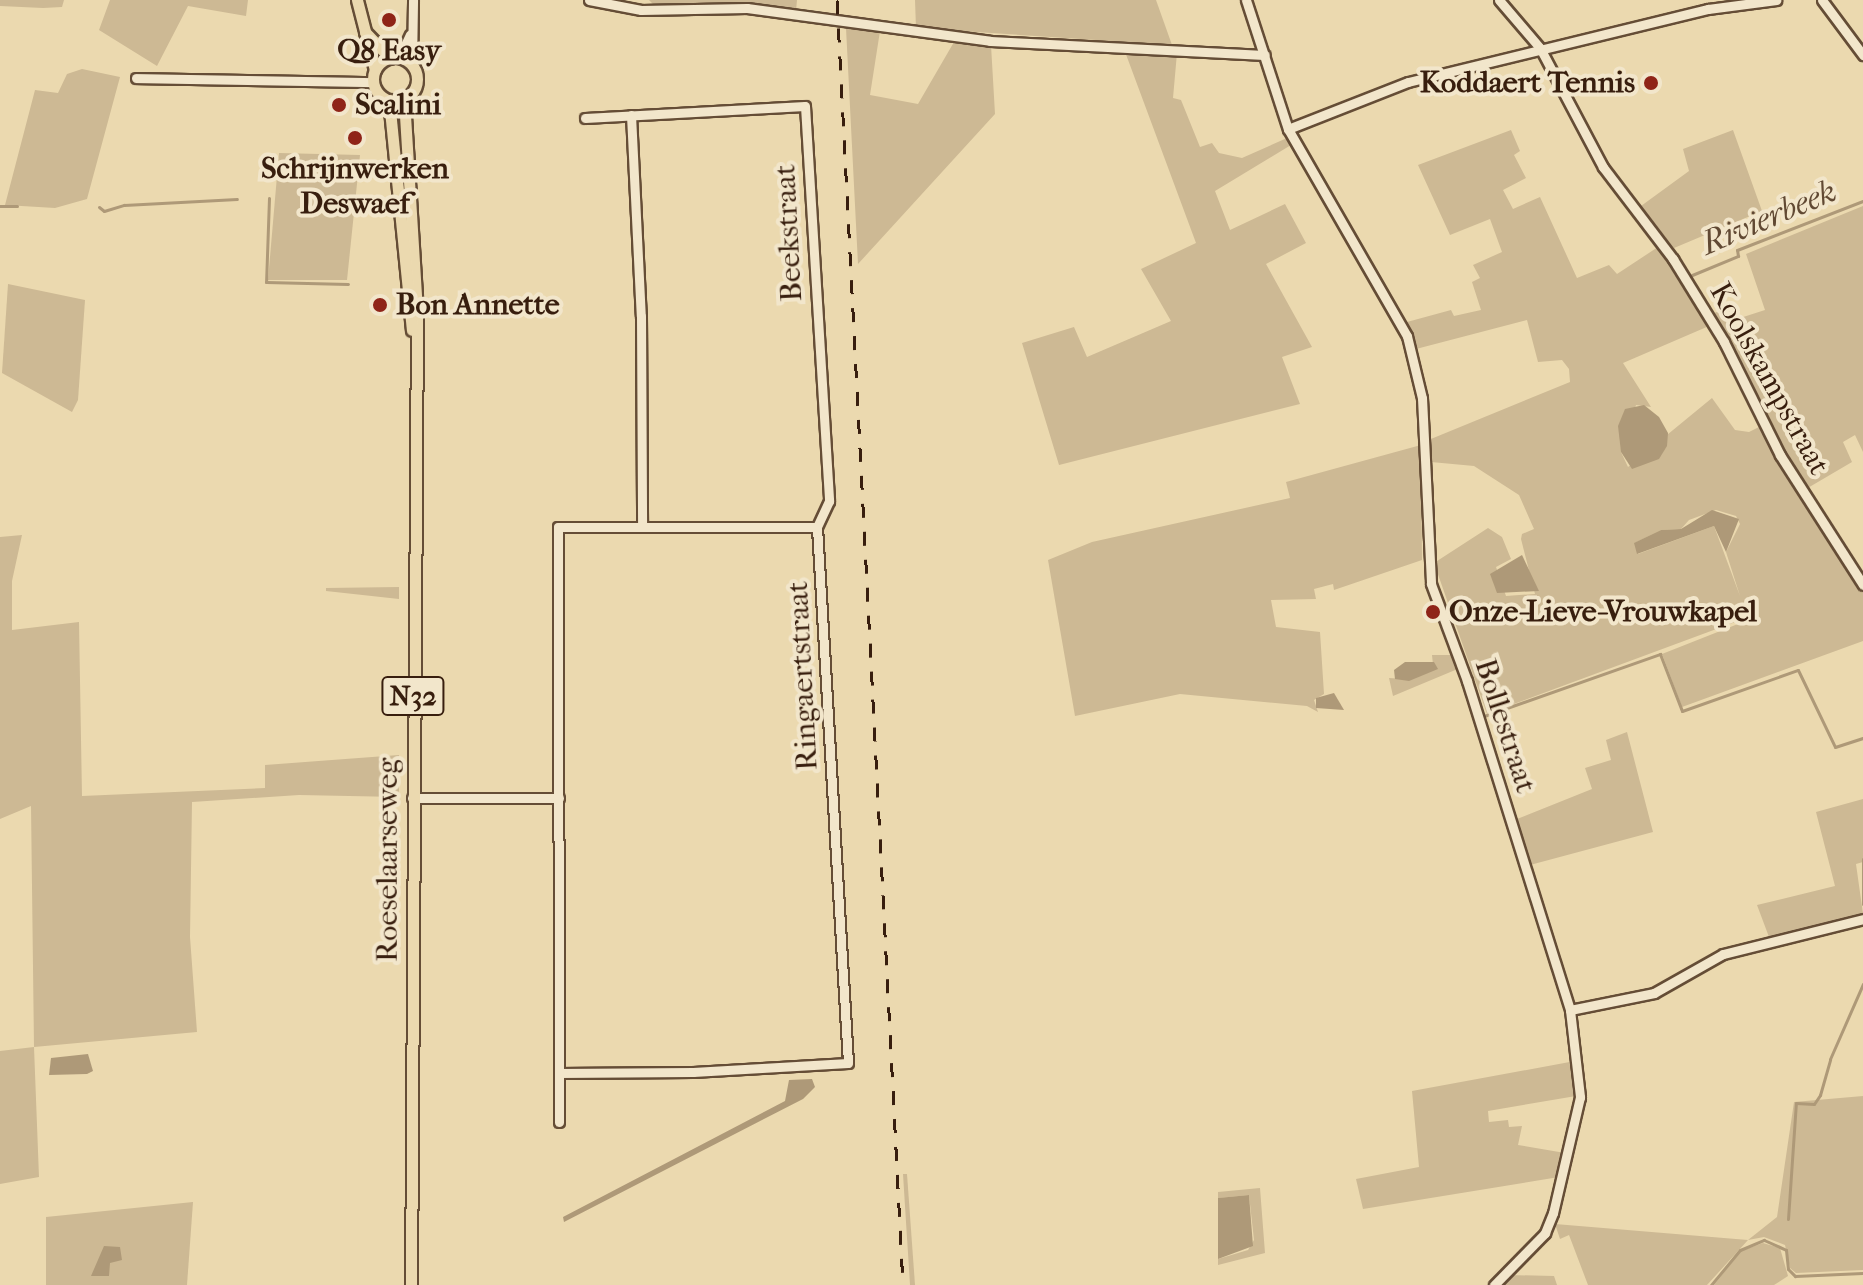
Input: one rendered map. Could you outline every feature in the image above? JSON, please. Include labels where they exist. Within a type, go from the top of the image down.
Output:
[{"type":"main road","points":[[357,0],[374,76],[389,100],[404,99]]},
{"type":"main road","points":[[365,31],[394,58],[412,66]]},
{"type":"main road","points":[[374,76],[394,58]]},
{"type":"main road","name":"N32","points":[[404,99],[417,80],[412,66]]},
{"type":"main road","name":"Roeselaarseweg","points":[[404,99],[415,234],[411,1285]]},
{"type":"main road","name":"Roeselaarseweg","points":[[389,100],[413,339]]},
{"type":"street","name":"N32","points":[[412,66],[413,0]]},
{"type":"street","points":[[589,0],[641,10],[747,8],[990,41],[1265,55]]},
{"type":"street","name":"Bollestraat","points":[[1246,0],[1288,129],[1407,336],[1422,398],[1431,584],[1467,681],[1570,1010],[1580,1097],[1553,1213],[1538,1241],[1494,1285]]},
{"type":"street","name":"Koolskampstraat","points":[[1499,0],[1540,48],[1603,167],[1673,259],[1724,342],[1780,455],[1863,585]]},
{"type":"street","points":[[1288,129],[1373,93],[1540,48],[1708,9],[1776,0]]},
{"type":"street","points":[[1822,0],[1863,55]]},
{"type":"street","name":"N32","points":[[394,58],[409,45],[413,19]]},
{"type":"street","points":[[136,78],[374,76]]},
{"type":"street","name":"Beekstraat","points":[[585,118],[805,106],[829,501],[817,527]]},
{"type":"street","points":[[631,115],[641,316],[642,526]]},
{"type":"street","points":[[559,1122],[558,527],[817,527]]},
{"type":"street","name":"Ringaertstraat","points":[[559,1073],[693,1072],[848,1063],[817,527]]},
{"type":"street","points":[[412,798],[559,798]]},
{"type":"street","points":[[1570,1010],[1654,993],[1723,954],[1863,919]]},
{"type":"shaded area","points":[[0,0],[64,0],[62,7],[43,8],[0,6]]},
{"type":"shaded area","points":[[110,0],[248,0],[246,16],[188,6],[157,66],[99,30]]},
{"type":"shaded area","points":[[649,0],[797,0],[796,11],[722,2],[655,6]]},
{"type":"shaded area","points":[[915,0],[1156,0],[1172,45],[916,28]]},
{"type":"shaded area","points":[[846,28],[880,31],[870,95],[918,104],[954,42],[991,45],[995,114],[858,264]]},
{"type":"shaded area","points":[[1124,49],[1177,53],[1173,98],[1181,100],[1200,147],[1212,143],[1219,153],[1242,158],[1287,138],[1291,145],[1215,191],[1230,230],[1285,204],[1306,243],[1266,264],[1312,347],[1282,357],[1300,404],[1059,465],[1022,343],[1074,327],[1087,357],[1171,321],[1141,269],[1196,243]]},
{"type":"shaded area","points":[[82,69],[120,77],[87,199],[55,208],[5,205],[35,90],[58,93],[67,74]]},
{"type":"shaded area","points":[[1511,130],[1520,151],[1514,155],[1526,178],[1503,190],[1513,209],[1540,197],[1577,278],[1609,265],[1617,274],[1658,247],[1709,326],[1623,363],[1651,407],[1636,405],[1621,452],[1628,467],[1712,398],[1735,430],[1749,432],[1761,426],[1863,592],[1863,641],[1682,707],[1662,654],[1743,622],[1741,603],[1738,621],[1487,714],[1434,563],[1488,528],[1502,537],[1511,559],[1496,567],[1506,596],[1535,594],[1521,539],[1522,534],[1534,529],[1519,495],[1474,466],[1431,462],[1429,496],[1426,441],[1570,382],[1569,369],[1562,360],[1538,362],[1527,320],[1416,349],[1407,322],[1451,310],[1454,316],[1481,310],[1472,282],[1480,278],[1473,265],[1502,252],[1490,219],[1450,235],[1418,165]],"holes":[[[1716,510],[1736,516],[1740,524],[1726,552],[1740,596],[1714,526],[1638,554],[1635,543],[1661,530],[1681,529],[1689,520]]]},
{"type":"shaded area","points":[[1733,130],[1762,211],[1674,248],[1641,206],[1689,171],[1683,149]]},
{"type":"shaded area","points":[[279,153],[360,155],[347,280],[268,280]]},
{"type":"shaded area","points":[[1863,206],[1863,452],[1855,435],[1843,442],[1852,462],[1806,489],[1712,314],[1731,306],[1737,319],[1765,310],[1746,254]]},
{"type":"shaded area","points":[[8,284],[85,300],[78,400],[72,412],[2,373]]},
{"type":"shaded area","points":[[1644,405],[1659,417],[1668,433],[1667,446],[1659,459],[1632,469],[1621,452],[1618,426],[1625,409]]},
{"type":"shaded area","points":[[1421,445],[1422,560],[1334,590],[1333,584],[1314,589],[1316,599],[1271,600],[1276,627],[1320,632],[1324,694],[1314,700],[1318,712],[1307,706],[1180,694],[1075,716],[1048,560],[1092,542],[1290,498],[1286,482]]},
{"type":"shaded area","points":[[1712,510],[1739,519],[1726,552],[1714,526],[1637,554],[1634,543],[1661,530],[1681,529]]},
{"type":"shaded area","points":[[22,535],[12,581],[12,630],[79,622],[82,796],[265,788],[265,765],[399,755],[399,797],[299,795],[192,802],[190,937],[197,1032],[34,1047],[31,806],[0,819],[0,537]]},
{"type":"shaded area","points":[[1522,555],[1539,591],[1497,593],[1490,574]]},
{"type":"shaded area","points":[[399,587],[399,599],[326,591],[326,588]]},
{"type":"shaded area","points":[[1432,655],[1454,655],[1460,668],[1393,696],[1389,678],[1405,679],[1433,665]]},
{"type":"shaded area","points":[[1405,662],[1434,662],[1438,669],[1409,681],[1395,679],[1394,670]]},
{"type":"shaded area","points":[[1334,693],[1344,710],[1316,708],[1316,698]]},
{"type":"shaded area","points":[[1627,732],[1653,832],[1530,865],[1517,819],[1592,789],[1585,768],[1611,760],[1606,740]]},
{"type":"shaded area","points":[[1863,799],[1863,862],[1856,864],[1863,914],[1769,937],[1757,905],[1835,886],[1816,812]]},
{"type":"shaded area","points":[[34,1047],[39,1177],[0,1184],[0,1051]]},
{"type":"shaded area","points":[[88,1054],[93,1071],[87,1074],[49,1075],[51,1058]]},
{"type":"shaded area","points":[[1575,1061],[1576,1096],[1488,1111],[1489,1122],[1508,1120],[1509,1127],[1522,1126],[1518,1145],[1565,1153],[1559,1177],[1363,1209],[1356,1179],[1419,1167],[1412,1091]]},
{"type":"shaded area","points":[[812,1079],[815,1087],[803,1099],[564,1222],[563,1217],[785,1101],[789,1080]]},
{"type":"shaded area","points":[[1863,1096],[1863,1270],[1796,1273],[1790,1268],[1785,1245],[1764,1237],[1748,1240],[1777,1217],[1794,1102]]},
{"type":"shaded area","points":[[903,1174],[907,1174],[915,1285],[910,1285]]},
{"type":"shaded area","points":[[1260,1188],[1265,1253],[1218,1265],[1218,1259],[1248,1250],[1254,1240],[1249,1195],[1218,1198],[1218,1192]]},
{"type":"shaded area","points":[[1249,1195],[1253,1246],[1218,1259],[1218,1198]]},
{"type":"shaded area","points":[[193,1202],[187,1285],[46,1285],[46,1217]]},
{"type":"shaded area","points":[[1555,1224],[1748,1240],[1707,1285],[1588,1285],[1569,1235],[1560,1239]]},
{"type":"shaded area","points":[[1763,1243],[1780,1248],[1788,1276],[1774,1285],[1714,1285],[1741,1251]]},
{"type":"shaded area","points":[[104,1246],[120,1247],[122,1260],[110,1263],[109,1276],[91,1276]]},
{"type":"shaded area","points":[[1509,1275],[1554,1276],[1557,1285],[1501,1285]]},
{"type":"waterway","points":[[269,198],[266,282],[348,284]]},
{"type":"waterway","points":[[99,207],[104,211],[124,205],[237,199]]},
{"type":"waterway","name":"Rivierbeek","points":[[1692,275],[1738,256],[1737,250],[1863,201]]},
{"type":"waterway","points":[[0,206],[17,206]]},
{"type":"waterway","points":[[1484,716],[1660,654],[1682,711],[1798,670],[1835,747],[1863,738]]},
{"type":"waterway","points":[[1863,859],[1863,904]]},
{"type":"waterway","points":[[1788,1219],[1796,1103],[1814,1104],[1820,1095],[1830,1059],[1863,984]]},
{"type":"waterway","points":[[1711,1285],[1740,1250],[1764,1240],[1786,1250],[1788,1269],[1795,1276],[1863,1273]]},
{"type":"railway","points":[[837,0],[903,1285]]},
{"type":"place","name":"Q8 Easy","points":[[389,20]]},
{"type":"place","name":"Koddaert Tennis","points":[[1651,83]]},
{"type":"place","name":"Scalini","points":[[339,105]]},
{"type":"place","name":"Schrijnwerken Deswaef","points":[[355,138]]},
{"type":"place","name":"Bon Annette","points":[[380,305]]},
{"type":"place","name":"Onze-Lieve-Vrouwkapel","points":[[1433,612]]}]
